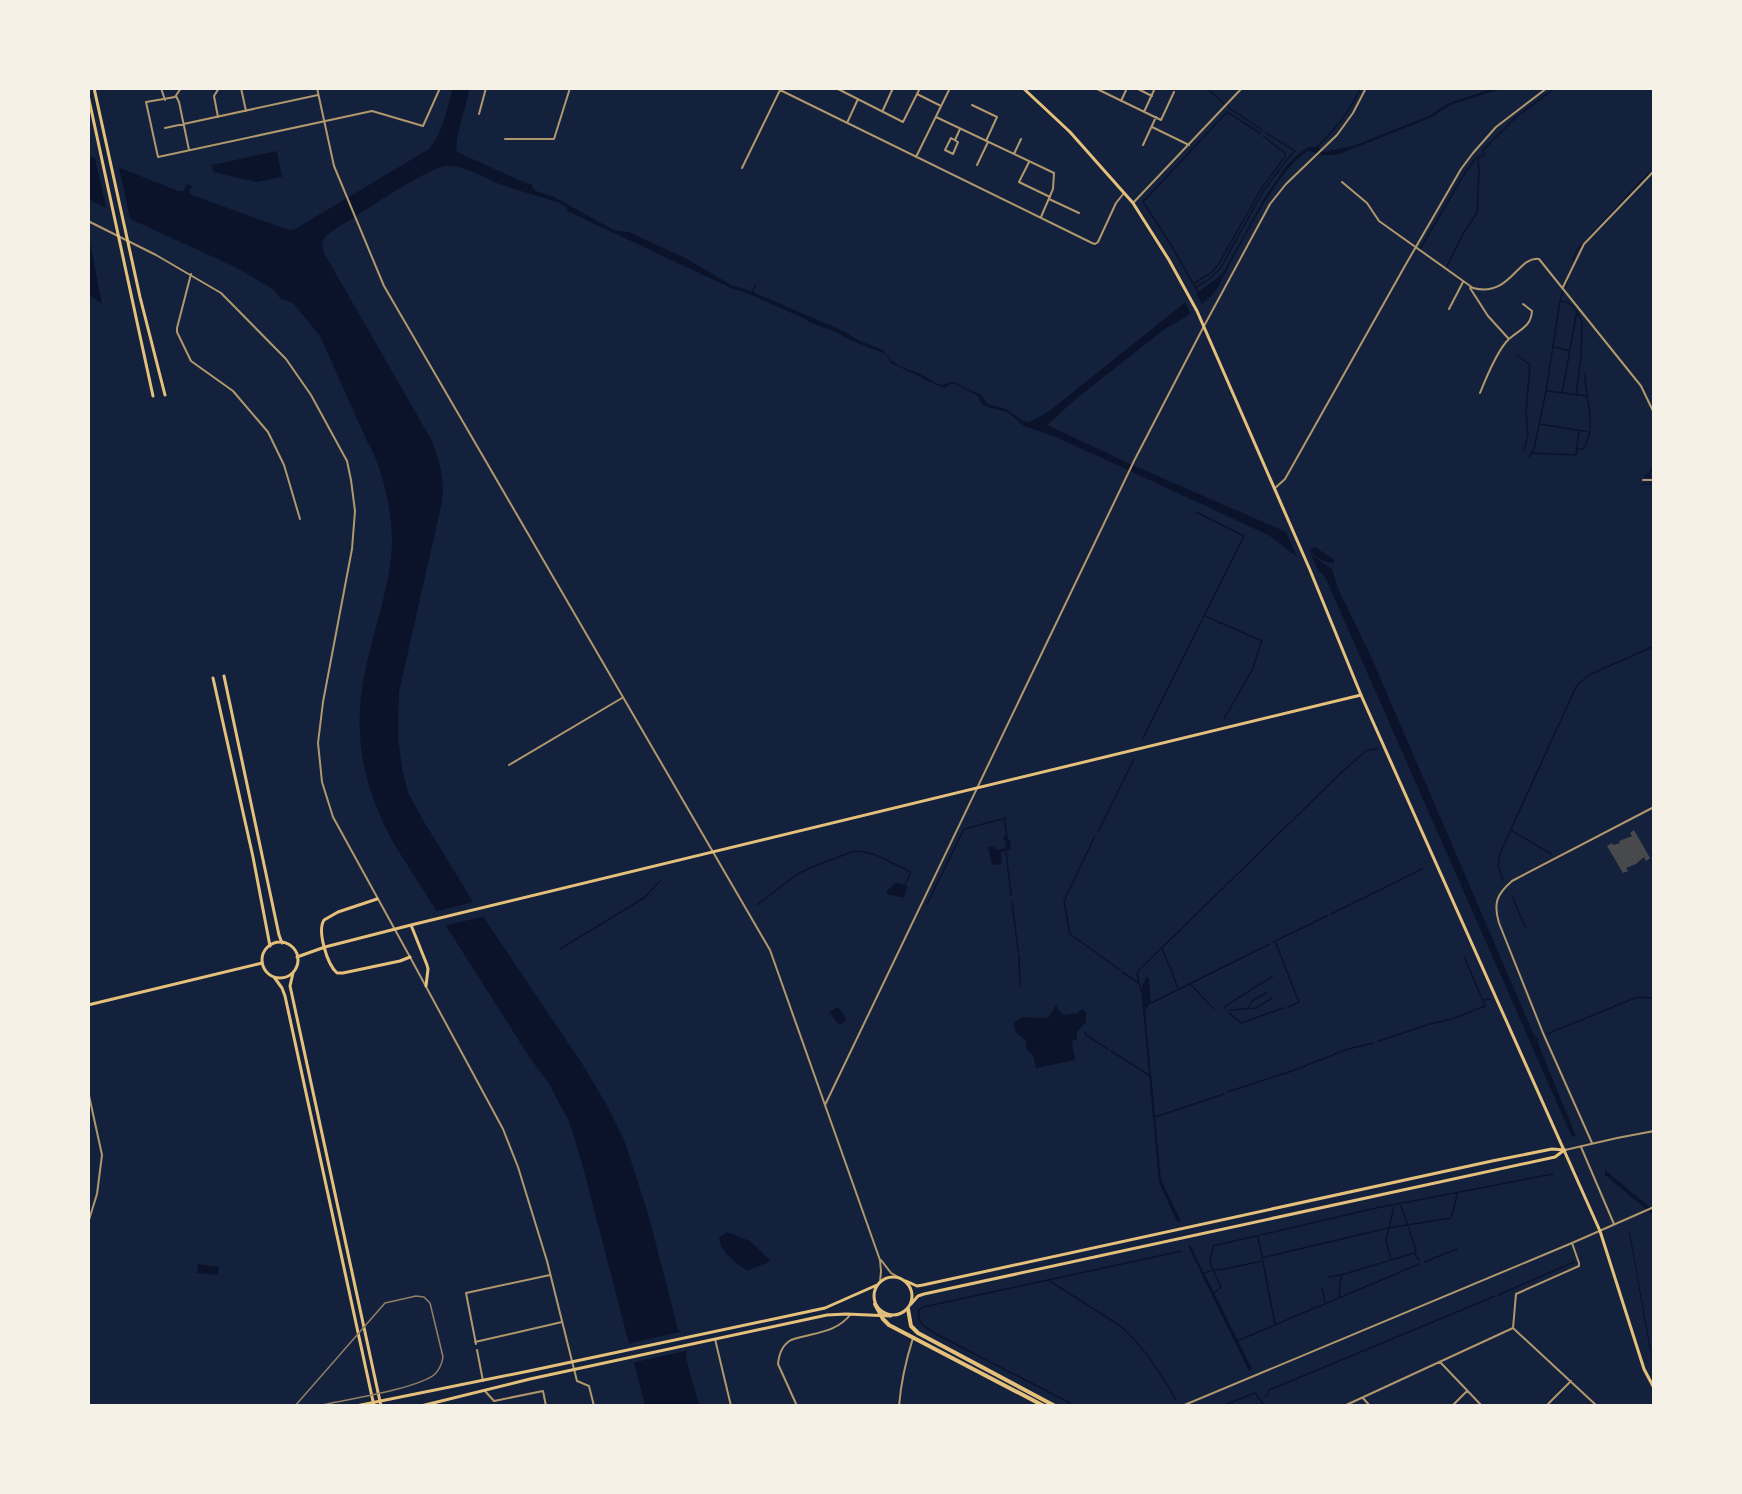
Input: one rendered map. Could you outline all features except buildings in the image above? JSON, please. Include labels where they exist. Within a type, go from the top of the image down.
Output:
[{"type":"highway","points":[[875,1304],[880,1315],[889,1325],[1044,1406]]},
{"type":"highway","points":[[908,1309],[911,1326],[918,1333],[1055,1406]]},
{"type":"main road","points":[[94,88],[131,256],[165,394]]},
{"type":"main road","points":[[1023,88],[1070,132],[1125,193],[1189,294],[1293,530],[1361,695],[1600,1231],[1644,1369],[1653,1388]]},
{"type":"main road","points":[[88,95],[153,396]]},
{"type":"main road","points":[[224,676],[282,943]]},
{"type":"main road","points":[[213,678],[253,857],[270,946]]},
{"type":"main road","points":[[297,957],[325,947],[411,925],[1361,695]]},
{"type":"main road","points":[[377,898],[338,912],[324,920],[321,929],[329,964],[337,973],[343,973],[410,957]]},
{"type":"main road","points":[[411,925],[427,964],[426,986]]},
{"type":"main road","points":[[373,1404],[285,996],[282,988],[274,977],[266,972],[262,963],[263,953],[270,946],[282,943],[292,947],[297,957],[298,962],[290,986],[381,1406]]},
{"type":"main road","points":[[88,1005],[262,963]]},
{"type":"main road","points":[[274,977],[284,978],[293,973]]},
{"type":"main road","points":[[356,1406],[825,1308],[889,1277],[900,1278],[917,1286],[923,1286],[1502,1159],[1552,1149],[1565,1150]]},
{"type":"main road","points":[[421,1406],[530,1379],[827,1315],[897,1316],[908,1309],[918,1296],[924,1294],[1555,1157],[1565,1150]]},
{"type":"main road","points":[[906,1281],[912,1292],[911,1304]]},
{"type":"main road","points":[[878,1284],[874,1298],[875,1304],[884,1314],[891,1316]]},
{"type":"street","points":[[161,88],[165,100]]},
{"type":"street","points":[[181,88],[176,96],[146,102],[158,157],[375,111],[423,126],[440,88]]},
{"type":"street","points":[[218,117],[214,96],[219,88]]},
{"type":"street","points":[[241,88],[246,111]]},
{"type":"street","points":[[317,88],[334,166],[384,286],[770,950],[880,1260],[881,1271],[878,1284]]},
{"type":"street","points":[[478,114],[486,88]]},
{"type":"street","points":[[505,139],[554,139],[570,88]]},
{"type":"street","points":[[836,88],[903,122],[920,88]]},
{"type":"street","points":[[882,111],[893,88]]},
{"type":"street","points":[[916,157],[950,88]]},
{"type":"street","points":[[1095,88],[1161,120],[1174,92]]},
{"type":"street","points":[[1121,101],[1127,88]]},
{"type":"street","points":[[1136,88],[1152,96]]},
{"type":"street","points":[[1144,112],[1155,88]]},
{"type":"street","points":[[1133,203],[1242,88]]},
{"type":"street","points":[[825,1104],[1129,471],[1204,326],[1270,204],[1286,184],[1337,135],[1366,88]]},
{"type":"street","points":[[1274,489],[1285,479],[1451,184],[1473,153],[1496,127],[1547,88]]},
{"type":"street","points":[[742,168],[779,89],[1095,244],[1116,203],[1125,193]]},
{"type":"street","points":[[917,94],[941,106]]},
{"type":"street","points":[[165,128],[318,95]]},
{"type":"street","points":[[176,96],[189,150]]},
{"type":"street","points":[[847,123],[858,99]]},
{"type":"street","points":[[972,105],[997,117],[977,165]]},
{"type":"street","points":[[936,117],[1054,173],[1053,189],[1040,218]]},
{"type":"street","points":[[1143,145],[1156,117]]},
{"type":"street","points":[[1152,127],[1189,145]]},
{"type":"street","points":[[955,140],[951,138],[945,150],[953,154],[960,128]]},
{"type":"street","points":[[1014,154],[1021,139]]},
{"type":"street","points":[[1029,162],[1019,182],[1079,213]]},
{"type":"street","points":[[1563,287],[1584,244],[1653,171]]},
{"type":"street","points":[[1342,182],[1367,203],[1379,221],[1469,286],[1484,290],[1497,287],[1535,258],[1539,259],[1641,386],[1653,413]]},
{"type":"street","points":[[88,221],[191,274],[220,293],[286,359],[311,395],[346,461],[351,480],[355,524],[322,702],[318,743],[322,782],[333,817],[502,1129],[518,1167],[578,1380],[589,1386],[594,1406]]},
{"type":"street","points":[[191,274],[177,328],[189,359],[233,391],[268,432],[284,465],[300,519]]},
{"type":"street","points":[[1449,309],[1463,282]]},
{"type":"street","points":[[1469,286],[1488,316],[1509,339]]},
{"type":"street","points":[[1480,393],[1492,365],[1509,339],[1527,326],[1531,318],[1532,311],[1523,304]]},
{"type":"street","points":[[1643,480],[1653,480]]},
{"type":"street","points":[[509,765],[622,698]]},
{"type":"street","points":[[1592,1143],[1499,923],[1496,905],[1502,890],[1512,881],[1653,807]]},
{"type":"street","points":[[88,1091],[102,1155],[98,1194],[88,1222]]},
{"type":"street","points":[[1565,1150],[1653,1131]]},
{"type":"street","points":[[1581,1146],[1614,1224]]},
{"type":"street","points":[[1182,1406],[1653,1207]]},
{"type":"street","points":[[1513,1328],[1516,1294],[1578,1266],[1579,1261],[1572,1243]]},
{"type":"street","points":[[880,1260],[891,1273],[900,1278]]},
{"type":"street","points":[[550,1275],[466,1293],[475,1343],[562,1322]]},
{"type":"street","points":[[798,1406],[778,1364],[782,1348],[791,1340],[836,1328],[844,1323],[851,1314]]},
{"type":"street","points":[[1344,1406],[1513,1328]]},
{"type":"street","points":[[1513,1328],[1597,1406]]},
{"type":"street","points":[[899,1406],[901,1384],[913,1338]]},
{"type":"street","points":[[713,1340],[731,1406]]},
{"type":"street","points":[[477,1350],[483,1381]]},
{"type":"street","points":[[1440,1362],[1482,1406]]},
{"type":"street","points":[[1546,1406],[1571,1381]]},
{"type":"street","points":[[484,1390],[494,1401],[543,1391],[546,1403]]},
{"type":"street","points":[[1452,1406],[1467,1391]]},
{"type":"street","points":[[1363,1398],[1370,1406]]},
{"type":"water","points":[[453,89],[469,89],[457,139],[457,152],[532,184],[536,191],[554,197],[614,230],[629,232],[687,259],[731,285],[751,291],[883,350],[899,366],[921,374],[935,383],[943,385],[955,382],[980,394],[988,404],[1006,409],[1023,421],[1029,422],[1048,412],[1223,273],[1265,197],[1287,165],[1301,152],[1309,147],[1318,147],[1323,152],[1353,146],[1429,116],[1449,103],[1491,89],[1500,89],[1450,105],[1432,117],[1337,155],[1322,155],[1309,151],[1297,159],[1271,192],[1212,295],[1194,311],[1166,328],[1077,398],[1047,425],[1284,531],[1332,569],[1337,586],[1373,661],[1534,1035],[1539,1039],[1537,1041],[1576,1136],[1572,1137],[1325,577],[1318,571],[1268,535],[1051,435],[1024,426],[1009,413],[982,404],[978,396],[955,384],[943,388],[891,363],[886,354],[731,288],[569,212],[558,202],[505,186],[463,168],[448,166],[438,168],[408,183],[331,232],[322,244],[324,253],[432,441],[441,472],[442,502],[399,692],[398,738],[402,768],[408,792],[423,820],[472,900],[583,1065],[608,1107],[625,1142],[649,1217],[678,1329],[685,1343],[686,1358],[699,1405],[645,1405],[569,1121],[549,1084],[530,1058],[394,844],[372,796],[363,762],[360,709],[366,667],[387,585],[392,543],[391,522],[378,464],[320,336],[293,303],[280,298],[273,289],[237,268],[89,200],[88,155],[178,191],[183,191],[187,184],[192,186],[189,193],[192,195],[289,230],[295,229],[429,149],[441,129]]},
{"type":"water","points":[[277,151],[282,177],[256,182],[213,172],[212,165]]},
{"type":"water","points":[[90,242],[102,304],[89,295],[88,243]]},
{"type":"water","points":[[1315,547],[1334,560],[1334,563],[1324,561],[1315,555],[1310,550]]},
{"type":"water","points":[[1006,836],[1010,841],[1011,849],[1001,852],[1002,864],[992,865],[988,847],[995,846],[996,850],[1005,848],[1006,843],[1003,838]]},
{"type":"water","points":[[895,883],[908,886],[903,898],[887,894]]},
{"type":"water","points":[[1146,977],[1149,978],[1151,1003],[1145,1010],[1161,1180],[1181,1221],[1177,1222],[1159,1182],[1141,989]]},
{"type":"water","points":[[1056,1005],[1065,1015],[1077,1013],[1082,1009],[1086,1012],[1086,1022],[1077,1032],[1077,1039],[1072,1041],[1075,1060],[1036,1068],[1033,1055],[1026,1049],[1026,1041],[1015,1031],[1014,1022],[1023,1017],[1048,1018]]},
{"type":"water","points":[[838,1007],[846,1019],[839,1025],[829,1012]]},
{"type":"water","points":[[1605,1170],[1653,1210],[1653,1215],[1605,1175]]},
{"type":"water","points":[[727,1232],[750,1241],[771,1261],[747,1271],[729,1257],[720,1243],[719,1238]]},
{"type":"water","points":[[1630,1232],[1653,1362],[1649,1346]]},
{"type":"water","points":[[1190,1245],[1252,1369],[1249,1371],[1188,1246]]},
{"type":"water","points":[[198,1264],[219,1267],[218,1275],[208,1274],[208,1272],[207,1274],[197,1273]]},
{"type":"pier","points":[[94,154],[118,163],[131,222],[107,211]]},
{"type":"pier","points":[[1195,291],[1203,307],[1191,314],[1184,300]]},
{"type":"pier","points":[[1285,529],[1308,548],[1319,572],[1299,562]]},
{"type":"pier","points":[[477,901],[487,916],[442,926],[433,912]]},
{"type":"pier","points":[[684,1331],[690,1350],[631,1363],[627,1344]]},
{"type":"waterway","points":[[1207,88],[1223,103]]},
{"type":"waterway","points":[[1317,147],[1342,120],[1361,88]]},
{"type":"waterway","points":[[1420,249],[1475,159],[1484,155],[1483,150],[1515,118],[1555,88]]},
{"type":"waterway","points":[[1229,108],[1262,130]]},
{"type":"waterway","points":[[1198,292],[1143,202],[1227,112],[1260,133]]},
{"type":"waterway","points":[[1196,287],[1220,269],[1264,190],[1295,151],[1266,133]]},
{"type":"waterway","points":[[1193,284],[1212,272],[1218,265],[1263,186],[1285,157],[1285,153],[1263,136]]},
{"type":"waterway","points":[[1447,266],[1464,232],[1477,213],[1478,158]]},
{"type":"waterway","points":[[1573,260],[1577,250],[1648,174]]},
{"type":"waterway","points":[[1565,287],[1568,280]]},
{"type":"waterway","points":[[752,292],[756,285]]},
{"type":"waterway","points":[[1529,457],[1534,449],[1546,391],[1563,291]]},
{"type":"waterway","points":[[1561,301],[1573,306],[1582,321],[1581,358],[1576,395]]},
{"type":"waterway","points":[[1562,393],[1577,311]]},
{"type":"waterway","points":[[1554,347],[1570,351]]},
{"type":"waterway","points":[[1517,355],[1530,365],[1526,412],[1528,435],[1524,450]]},
{"type":"waterway","points":[[1577,449],[1583,449],[1590,432],[1585,374]]},
{"type":"waterway","points":[[1547,391],[1587,396]]},
{"type":"waterway","points":[[1540,424],[1589,432]]},
{"type":"waterway","points":[[1532,453],[1576,455],[1579,430]]},
{"type":"waterway","points":[[1645,477],[1654,468]]},
{"type":"waterway","points":[[1647,476],[1654,477]]},
{"type":"waterway","points":[[1643,484],[1654,484]]},
{"type":"waterway","points":[[1143,738],[1244,536],[1196,512]]},
{"type":"waterway","points":[[1205,616],[1262,641],[1252,670],[1224,719]]},
{"type":"waterway","points":[[1503,880],[1498,866],[1500,853],[1577,685],[1589,675],[1654,646]]},
{"type":"waterway","points":[[1141,991],[1137,974],[1139,970],[1342,772],[1367,750],[1377,749]]},
{"type":"waterway","points":[[1098,832],[1134,759]]},
{"type":"waterway","points":[[927,904],[964,829],[1006,818]]},
{"type":"waterway","points":[[1004,819],[1007,836]]},
{"type":"waterway","points":[[1511,830],[1551,854]]},
{"type":"waterway","points":[[1095,836],[1064,901],[1070,934],[1120,970]]},
{"type":"waterway","points":[[757,905],[796,875],[854,851],[876,855],[911,872],[905,884]]},
{"type":"waterway","points":[[1006,851],[1011,895]]},
{"type":"waterway","points":[[1331,914],[1422,869]]},
{"type":"waterway","points":[[560,949],[644,898],[661,880]]},
{"type":"waterway","points":[[1512,896],[1525,927]]},
{"type":"waterway","points":[[1012,902],[1018,951]]},
{"type":"waterway","points":[[1273,942],[1327,916]]},
{"type":"waterway","points":[[1275,941],[1299,1002],[1288,1007]]},
{"type":"waterway","points":[[1151,1003],[1270,944]]},
{"type":"waterway","points":[[1162,948],[1178,988]]},
{"type":"waterway","points":[[1019,954],[1020,986]]},
{"type":"waterway","points":[[1379,1041],[1452,1019],[1485,1006],[1464,956]]},
{"type":"waterway","points":[[1122,972],[1139,983]]},
{"type":"waterway","points":[[1225,1008],[1273,976]]},
{"type":"waterway","points":[[1190,984],[1214,1009]]},
{"type":"waterway","points":[[1248,1008],[1252,1001],[1266,993]]},
{"type":"waterway","points":[[1230,1010],[1256,1008],[1272,998]]},
{"type":"waterway","points":[[1547,1034],[1635,998],[1654,999]]},
{"type":"waterway","points":[[1483,1000],[1490,999]]},
{"type":"waterway","points":[[1229,1013],[1241,1023],[1283,1008]]},
{"type":"waterway","points":[[1085,1032],[1086,1035],[1108,1049]]},
{"type":"waterway","points":[[1227,1092],[1292,1071],[1348,1049],[1374,1043]]},
{"type":"waterway","points":[[1111,1051],[1149,1075]]},
{"type":"waterway","points":[[1155,1117],[1224,1094]]},
{"type":"waterway","points":[[1204,1273],[1213,1270],[1210,1262],[1213,1246],[1376,1208],[1553,1174]]},
{"type":"waterway","points":[[1261,1258],[1388,1228],[1451,1218],[1458,1192]]},
{"type":"waterway","points":[[1401,1206],[1415,1252]]},
{"type":"waterway","points":[[1391,1260],[1386,1240],[1394,1207]]},
{"type":"waterway","points":[[1258,1237],[1275,1324]]},
{"type":"waterway","points":[[1424,1262],[1457,1249]]},
{"type":"waterway","points":[[1070,1403],[932,1332],[920,1322],[919,1310],[923,1307],[1182,1251]]},
{"type":"waterway","points":[[1339,1296],[1341,1275],[1414,1253],[1419,1260]]},
{"type":"waterway","points":[[1214,1293],[1221,1287],[1213,1270],[1262,1261]]},
{"type":"waterway","points":[[1498,1295],[1574,1262]]},
{"type":"waterway","points":[[1318,1307],[1419,1264]]},
{"type":"waterway","points":[[1329,1277],[1340,1275]]},
{"type":"waterway","points":[[1048,1280],[1128,1333],[1151,1360],[1176,1400]]},
{"type":"waterway","points":[[1322,1288],[1325,1302]]},
{"type":"waterway","points":[[1265,1397],[1269,1390],[1495,1296]]},
{"type":"waterway","points":[[1237,1341],[1317,1307]]},
{"type":"waterway","points":[[1222,1406],[1255,1393],[1265,1406]]},
{"type":"tram line","points":[[295,1406],[385,1303],[416,1296],[424,1297],[430,1303],[443,1357],[435,1374],[397,1389],[317,1406]]}]
